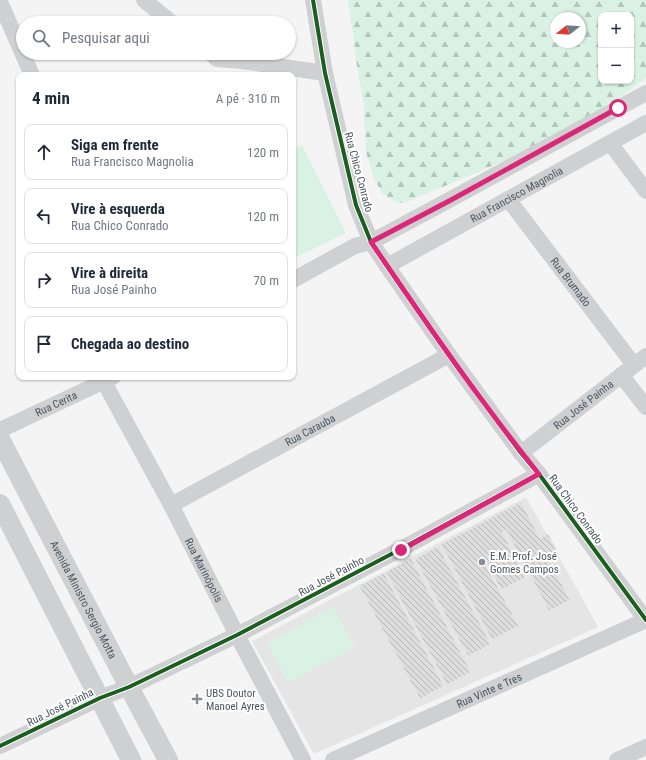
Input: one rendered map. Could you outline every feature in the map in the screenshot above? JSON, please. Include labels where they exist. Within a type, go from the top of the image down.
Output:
[{"type":"street","points":[[144,0],[163,16]]},
{"type":"street","name":"Rua Chico Conrado","points":[[312,0],[325,73],[356,205],[371,242],[386,266],[449,355],[521,453],[539,474],[646,620]]},
{"type":"street","points":[[0,2],[16,38]]},
{"type":"street","points":[[25,60],[31,72]]},
{"type":"street","points":[[230,60],[325,73]]},
{"type":"street","points":[[296,278],[355,246],[371,242],[451,200],[646,93]]},
{"type":"street","name":"Rua Francisco Magnolia","points":[[386,266],[646,123]]},
{"type":"street","points":[[610,143],[646,191]]},
{"type":"street","name":"Rua Brumado","points":[[508,199],[640,361]]},
{"type":"street","name":"Rua Carauba","points":[[171,505],[449,355]]},
{"type":"street","name":"Rua José Painha","points":[[521,453],[640,361]]},
{"type":"street","points":[[621,375],[646,407]]},
{"type":"street","name":"Rua Cerita","points":[[0,430],[106,380]]},
{"type":"street","name":"Rua Marinópolis","points":[[108,380],[237,635],[303,760]]},
{"type":"street","name":"Avenida Ministro Sergio Motta","points":[[0,439],[128,687],[168,760]]},
{"type":"street","name":"Rua José Painho","points":[[128,687],[237,635],[401,550],[539,474]]},
{"type":"street","points":[[0,504],[131,760]]},
{"type":"street","name":"Rua Vinte e Tres","points":[[333,760],[646,620]]},
{"type":"street","name":"Rua José Painha","points":[[0,746],[100,698],[128,687]]},
{"type":"street","points":[[616,760],[646,747]]},
{"type":"shaded area","name":"E.M. Prof. José Gomes Campos","points":[[526,497],[598,627],[314,754],[252,641]]},
{"type":"green space","points":[[348,0],[646,0],[646,78],[601,111],[552,139],[407,202],[398,203],[383,194],[374,179],[366,152],[364,107]]},
{"type":"green space","points":[[302,145],[346,233],[296,258],[296,148]]},
{"type":"green space","points":[[334,607],[355,647],[288,683],[267,643]]},
{"type":"building","points":[[521,502],[540,538],[548,534],[559,555],[549,560],[570,600],[549,611],[506,530],[502,532],[526,577],[501,590],[485,559],[483,560],[519,626],[492,640],[441,544]]},
{"type":"building","points":[[438,546],[491,644],[468,656],[415,559]]},
{"type":"building","points":[[411,558],[471,672],[447,685],[386,572]]},
{"type":"building","points":[[384,573],[444,686],[420,699],[359,586]]},
{"type":"cycle path","points":[[313,0],[325,73],[356,205],[371,242],[449,355],[521,453],[539,474],[646,620]]},
{"type":"cycle path","points":[[0,746],[100,698],[129,687],[237,635],[401,549],[539,474]]},
{"type":"place","name":"E.M. Prof. José Gomes Campos","points":[[482,562]]},
{"type":"place","name":"UBS Doutor Manoel Ayres","points":[[197,699]]},
{"type":"route","points":[[401,550],[539,474],[521,453],[449,355],[386,266],[371,242],[451,200],[618,108]]}]
